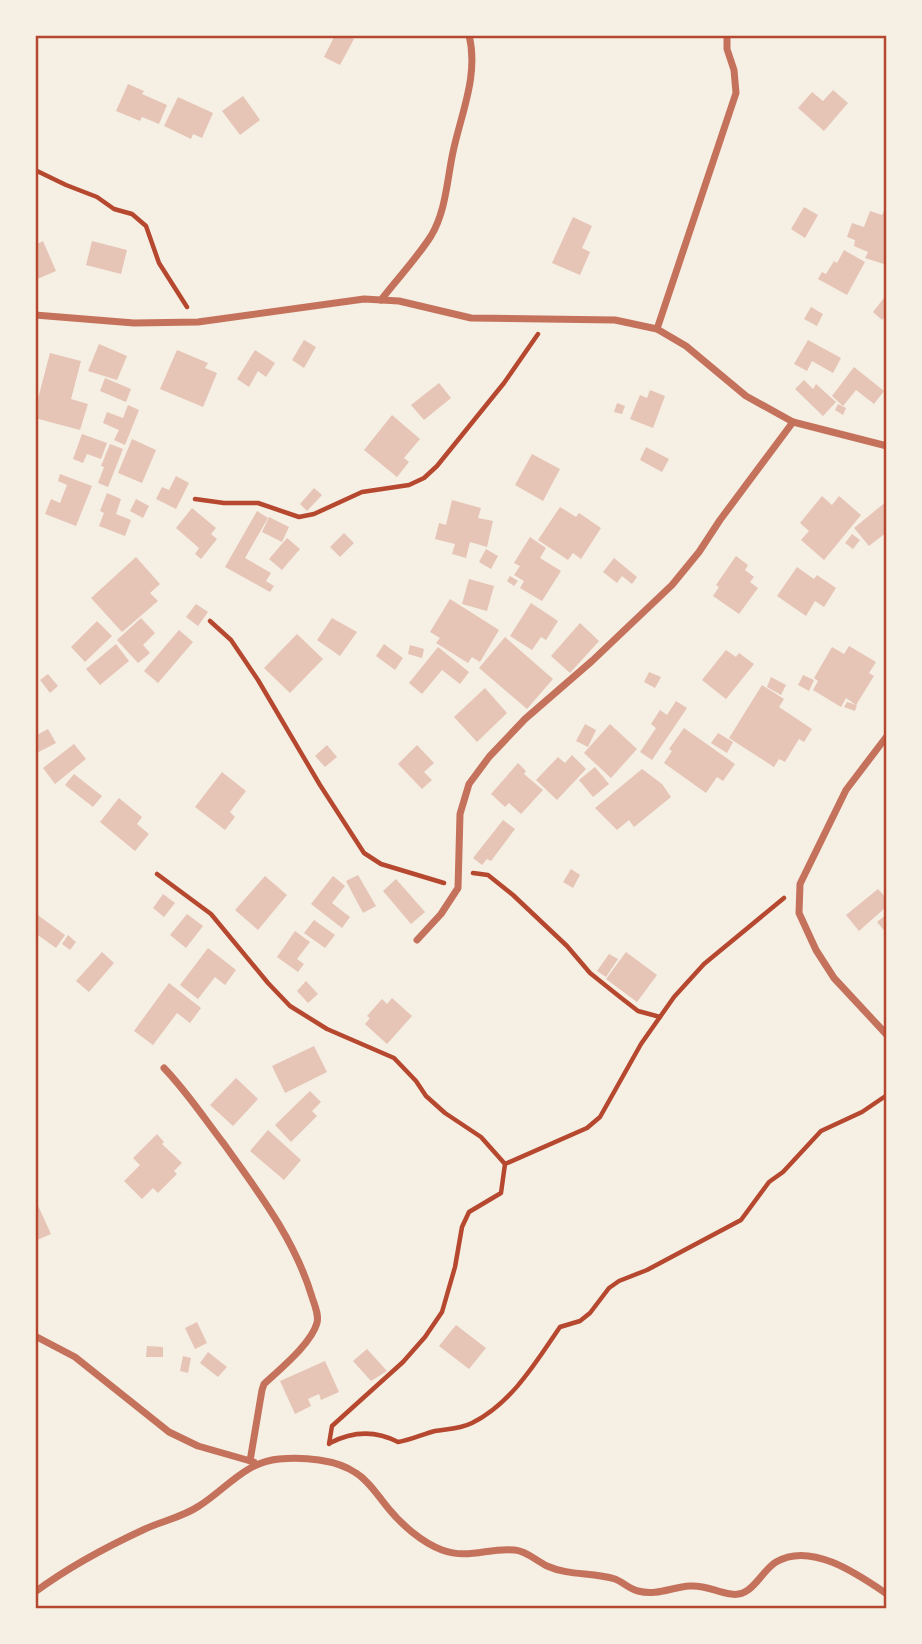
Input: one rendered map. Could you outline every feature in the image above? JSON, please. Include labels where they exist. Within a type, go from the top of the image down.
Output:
[{"type":"street","points":[[381,300],[432,235],[443,204],[453,150],[469,91],[469,35]]},
{"type":"street","points":[[657,329],[736,93],[734,70],[727,49],[727,35]]},
{"type":"street","points":[[35,316],[134,323],[198,322],[364,299],[398,301],[471,318],[615,320],[657,329],[687,346],[746,396],[793,422],[887,446]]},
{"type":"street","points":[[417,940],[441,914],[458,888],[460,814],[469,784],[489,757],[525,719],[592,661],[672,585],[793,422]]},
{"type":"street","points":[[887,736],[846,790],[800,884],[799,913],[816,950],[834,978],[887,1035]]},
{"type":"street","points":[[35,1592],[61,1572],[98,1550],[197,1507],[254,1462],[264,1384],[307,1340],[316,1328],[318,1320],[303,1269],[268,1205],[188,1092],[164,1068]]},
{"type":"street","points":[[35,1336],[75,1357],[169,1432],[198,1446],[254,1462],[280,1459],[329,1462],[356,1473],[419,1538],[441,1550],[483,1554],[517,1550],[568,1574],[616,1579],[636,1591],[651,1593],[688,1586],[709,1586],[732,1595],[750,1589],[775,1562],[795,1555],[812,1556],[851,1569],[887,1594]]},
{"type":"path","points":[[35,170],[66,186],[97,197],[114,209],[132,214],[146,226],[159,264],[198,322]]},
{"type":"path","points":[[195,499],[224,503],[258,503],[299,517],[314,514],[362,492],[410,485],[424,478],[437,466],[504,383],[548,319]]},
{"type":"path","points":[[210,621],[231,640],[258,680],[364,853],[381,864],[458,888]]},
{"type":"path","points":[[458,870],[488,875],[567,946],[590,973],[638,1011],[660,1017]]},
{"type":"path","points":[[157,874],[211,914],[290,1006],[327,1029],[394,1058],[426,1096],[445,1113],[481,1137],[505,1164],[501,1193],[469,1212],[461,1227],[455,1266],[442,1312],[425,1337],[402,1362],[332,1426],[329,1444]]},
{"type":"path","points":[[505,1164],[587,1128],[600,1117],[613,1091],[674,997],[704,964],[800,884]]},
{"type":"path","points":[[307,1460],[329,1444],[357,1433],[383,1434],[398,1442],[438,1430],[451,1430],[486,1415],[509,1397],[548,1348],[560,1327],[580,1321],[590,1313],[608,1288],[619,1280],[682,1253],[741,1220],[769,1182],[783,1172],[821,1131],[862,1112],[887,1095]]},
{"type":"building","points":[[335,35],[346,35],[354,39],[340,65],[324,57]]},
{"type":"building","points":[[128,84],[144,91],[142,94],[167,105],[159,124],[142,117],[140,121],[116,111]]},
{"type":"building","points":[[833,90],[848,103],[824,131],[798,108],[812,92],[823,101]]},
{"type":"building","points":[[243,96],[260,120],[240,135],[222,111]]},
{"type":"building","points":[[178,97],[213,113],[202,138],[193,134],[191,139],[164,126]]},
{"type":"building","points":[[887,204],[887,265],[865,258],[868,252],[854,246],[855,240],[847,237],[852,223],[864,227],[870,211],[882,215]]},
{"type":"building","points":[[804,207],[818,215],[805,238],[791,229]]},
{"type":"building","points":[[573,217],[592,226],[582,248],[590,252],[580,275],[552,263]]},
{"type":"building","points":[[43,241],[56,271],[35,280],[35,245]]},
{"type":"building","points":[[92,241],[127,250],[121,274],[86,265]]},
{"type":"building","points":[[844,250],[865,262],[847,295],[818,279],[822,272],[826,274],[834,261],[837,263]]},
{"type":"building","points":[[887,294],[887,314],[882,320],[873,312]]},
{"type":"building","points":[[811,307],[823,314],[817,326],[804,319]]},
{"type":"building","points":[[304,340],[316,347],[304,368],[292,360]]},
{"type":"building","points":[[808,340],[841,358],[833,373],[812,361],[807,371],[794,364]]},
{"type":"building","points":[[99,344],[127,356],[117,380],[88,371]]},
{"type":"building","points":[[177,350],[208,363],[205,368],[217,373],[203,407],[160,389]]},
{"type":"building","points":[[255,350],[275,363],[266,377],[258,371],[249,387],[237,379]]},
{"type":"building","points":[[50,353],[81,361],[71,399],[88,404],[80,430],[35,418]]},
{"type":"building","points":[[854,367],[884,391],[874,404],[856,390],[843,406],[832,396]]},
{"type":"building","points":[[105,378],[131,389],[126,402],[100,391]]},
{"type":"building","points":[[804,380],[813,389],[816,384],[836,402],[823,416],[795,389]]},
{"type":"building","points":[[439,383],[451,398],[424,420],[411,405]]},
{"type":"building","points":[[650,390],[665,396],[653,428],[630,419],[640,395],[647,398]]},
{"type":"building","points":[[617,403],[625,406],[622,414],[614,412]]},
{"type":"building","points":[[838,404],[846,408],[843,415],[835,410]]},
{"type":"building","points":[[128,405],[139,410],[125,445],[114,440],[119,430],[103,423],[107,412],[123,418]]},
{"type":"building","points":[[392,415],[420,439],[404,458],[409,462],[397,477],[364,450]]},
{"type":"building","points":[[82,434],[107,443],[101,459],[87,454],[83,463],[73,459]]},
{"type":"building","points":[[132,439],[156,450],[142,483],[118,473]]},
{"type":"building","points":[[110,444],[123,449],[108,487],[98,483],[104,467],[101,466]]},
{"type":"building","points":[[646,447],[669,459],[662,472],[640,460]]},
{"type":"building","points":[[532,454],[560,469],[543,501],[515,485]]},
{"type":"building","points":[[60,474],[92,486],[76,526],[45,514],[51,499],[60,503],[67,485],[58,481]]},
{"type":"building","points":[[176,476],[189,483],[176,509],[156,499],[162,487],[169,490]]},
{"type":"building","points":[[314,488],[322,495],[307,511],[300,504]]},
{"type":"building","points":[[107,493],[121,499],[116,514],[131,520],[125,536],[99,526],[104,513],[100,511]]},
{"type":"building","points":[[822,496],[832,505],[839,496],[861,515],[824,560],[801,540],[809,531],[800,523]]},
{"type":"building","points":[[136,499],[149,506],[143,518],[130,511]]},
{"type":"building","points":[[452,500],[481,508],[478,518],[493,521],[487,547],[470,542],[466,558],[452,554],[455,544],[435,539],[439,523],[446,525]]},
{"type":"building","points":[[887,501],[887,532],[869,546],[854,528]]},
{"type":"building","points":[[560,507],[576,517],[579,513],[601,528],[581,559],[573,553],[568,560],[538,540]]},
{"type":"building","points":[[192,508],[216,528],[211,534],[217,539],[201,559],[195,554],[199,548],[176,528]]},
{"type":"building","points":[[257,511],[268,518],[245,558],[271,573],[266,581],[274,586],[270,592],[225,567]]},
{"type":"building","points":[[269,517],[289,527],[282,542],[262,532]]},
{"type":"building","points":[[344,533],[354,543],[340,557],[330,547]]},
{"type":"building","points":[[852,534],[860,540],[853,549],[845,543]]},
{"type":"building","points":[[530,537],[546,548],[540,558],[561,571],[542,601],[520,588],[524,581],[514,575],[520,566],[514,563]]},
{"type":"building","points":[[287,538],[300,549],[282,570],[269,559]]},
{"type":"building","points":[[486,549],[498,556],[491,569],[479,562]]},
{"type":"building","points":[[736,556],[748,565],[745,570],[754,577],[750,582],[758,588],[739,614],[713,596],[719,587],[716,585]]},
{"type":"building","points":[[136,557],[160,584],[150,593],[158,601],[122,632],[91,598]]},
{"type":"building","points":[[614,558],[637,577],[632,584],[622,576],[617,583],[603,572]]},
{"type":"building","points":[[797,567],[814,579],[817,575],[836,588],[824,607],[815,601],[806,616],[777,596]]},
{"type":"building","points":[[510,576],[518,581],[514,586],[507,581]]},
{"type":"building","points":[[469,579],[494,586],[487,611],[462,604]]},
{"type":"building","points":[[450,599],[499,630],[480,662],[472,657],[468,663],[436,643],[440,638],[430,632]]},
{"type":"building","points":[[531,603],[558,621],[546,640],[541,637],[532,650],[510,636]]},
{"type":"building","points":[[196,604],[208,612],[198,626],[186,617]]},
{"type":"building","points":[[141,618],[155,633],[143,645],[150,653],[138,663],[117,640]]},
{"type":"building","points":[[332,618],[357,632],[340,656],[317,640]]},
{"type":"building","points":[[97,621],[112,636],[85,662],[71,647]]},
{"type":"building","points":[[580,623],[599,641],[570,673],[551,656]]},
{"type":"building","points":[[179,630],[193,642],[158,683],[144,671]]},
{"type":"building","points":[[297,634],[323,659],[290,693],[264,668]]},
{"type":"building","points":[[505,637],[553,679],[527,709],[479,668]]},
{"type":"building","points":[[116,644],[129,661],[100,685],[86,669]]},
{"type":"building","points":[[384,644],[403,658],[395,670],[376,656]]},
{"type":"building","points":[[410,645],[424,649],[422,658],[408,654]]},
{"type":"building","points":[[849,646],[876,662],[869,673],[874,676],[856,705],[846,698],[841,707],[813,690],[818,681],[814,678],[832,647],[844,654]]},
{"type":"building","points":[[438,647],[469,672],[460,684],[442,670],[422,694],[409,683]]},
{"type":"building","points":[[726,650],[736,657],[739,653],[754,664],[726,699],[702,680]]},
{"type":"building","points":[[649,672],[661,677],[655,688],[644,682]]},
{"type":"building","points":[[48,674],[58,686],[50,693],[40,680]]},
{"type":"building","points":[[803,675],[814,680],[809,691],[798,685]]},
{"type":"building","points":[[771,677],[786,685],[781,695],[767,687]]},
{"type":"building","points":[[762,685],[784,699],[779,707],[812,729],[804,742],[799,739],[785,762],[779,759],[774,767],[729,738]]},
{"type":"building","points":[[485,688],[507,713],[477,742],[454,717]]},
{"type":"building","points":[[676,701],[687,708],[652,760],[640,752],[656,728],[651,724],[660,710],[667,715]]},
{"type":"building","points":[[847,702],[857,705],[855,711],[844,707]]},
{"type":"building","points":[[585,724],[596,730],[588,747],[576,741]]},
{"type":"building","points":[[610,724],[637,749],[611,778],[584,753]]},
{"type":"building","points":[[684,728],[735,764],[723,781],[717,777],[706,793],[664,763],[672,751],[669,749]]},
{"type":"building","points":[[48,729],[56,743],[35,754],[35,736]]},
{"type":"building","points":[[718,733],[733,742],[727,753],[711,743]]},
{"type":"building","points":[[74,744],[86,759],[55,784],[43,768]]},
{"type":"building","points":[[327,745],[337,757],[325,767],[315,756]]},
{"type":"building","points":[[417,745],[434,763],[424,772],[432,780],[422,789],[398,764]]},
{"type":"building","points":[[572,755],[586,769],[557,800],[536,780],[558,757],[565,763]]},
{"type":"building","points":[[518,763],[526,771],[524,774],[543,790],[521,814],[509,803],[505,807],[491,794]]},
{"type":"building","points":[[595,767],[609,784],[593,797],[579,780]]},
{"type":"building","points":[[642,769],[662,784],[671,797],[634,827],[629,820],[617,830],[595,808]]},
{"type":"building","points":[[222,772],[246,791],[230,812],[235,817],[225,830],[195,807]]},
{"type":"building","points":[[74,774],[102,796],[93,807],[65,785]]},
{"type":"building","points":[[119,798],[142,817],[137,824],[149,834],[135,851],[100,822]]},
{"type":"building","points":[[503,820],[515,829],[491,861],[487,859],[482,865],[473,858]]},
{"type":"building","points":[[571,869],[580,875],[573,888],[563,882]]},
{"type":"building","points":[[358,875],[376,906],[363,913],[346,881]]},
{"type":"building","points":[[265,876],[287,895],[258,930],[235,910]]},
{"type":"building","points":[[333,876],[345,886],[332,903],[350,917],[342,928],[311,904]]},
{"type":"building","points":[[396,879],[425,912],[411,924],[383,891]]},
{"type":"building","points":[[878,889],[887,899],[887,910],[885,908],[859,931],[846,915]]},
{"type":"building","points":[[163,894],[175,903],[164,917],[153,908]]},
{"type":"building","points":[[35,913],[65,935],[56,948],[35,933]]},
{"type":"building","points":[[187,914],[203,926],[186,948],[170,935]]},
{"type":"building","points":[[887,914],[887,934],[877,922]]},
{"type":"building","points":[[314,920],[335,935],[325,948],[304,933]]},
{"type":"building","points":[[295,931],[310,942],[297,959],[304,964],[298,972],[277,957]]},
{"type":"building","points":[[68,935],[76,942],[70,950],[62,944]]},
{"type":"building","points":[[208,948],[236,970],[225,985],[215,977],[198,999],[180,985]]},
{"type":"building","points":[[102,952],[114,963],[89,992],[76,981]]},
{"type":"building","points":[[626,952],[657,975],[637,1002],[606,979]]},
{"type":"building","points":[[609,954],[618,959],[606,977],[597,971]]},
{"type":"building","points":[[306,981],[318,994],[308,1003],[297,991]]},
{"type":"building","points":[[169,983],[201,1008],[190,1023],[177,1013],[153,1045],[134,1031]]},
{"type":"building","points":[[392,998],[412,1016],[387,1044],[365,1024],[370,1018],[367,1016],[382,999],[387,1004]]},
{"type":"building","points":[[314,1046],[327,1072],[285,1093],[272,1066]]},
{"type":"building","points":[[236,1078],[258,1099],[233,1126],[210,1105]]},
{"type":"building","points":[[310,1091],[321,1102],[312,1111],[317,1116],[291,1142],[275,1125]]},
{"type":"building","points":[[268,1130],[301,1160],[284,1180],[250,1151]]},
{"type":"building","points":[[157,1134],[164,1142],[162,1144],[182,1163],[174,1171],[177,1174],[158,1193],[153,1188],[142,1199],[124,1181],[140,1165],[133,1158]]},
{"type":"building","points":[[35,1199],[51,1234],[35,1241]]},
{"type":"building","points":[[197,1322],[207,1343],[195,1349],[185,1328]]},
{"type":"building","points":[[456,1325],[486,1348],[469,1369],[439,1346]]},
{"type":"building","points":[[147,1346],[163,1347],[163,1357],[146,1357]]},
{"type":"building","points":[[367,1349],[387,1371],[371,1381],[353,1361]]},
{"type":"building","points":[[208,1352],[227,1367],[218,1377],[200,1363]]},
{"type":"building","points":[[183,1356],[191,1358],[188,1373],[180,1371]]},
{"type":"building","points":[[325,1361],[339,1392],[321,1400],[319,1394],[308,1399],[311,1406],[295,1414],[280,1381]]}]
